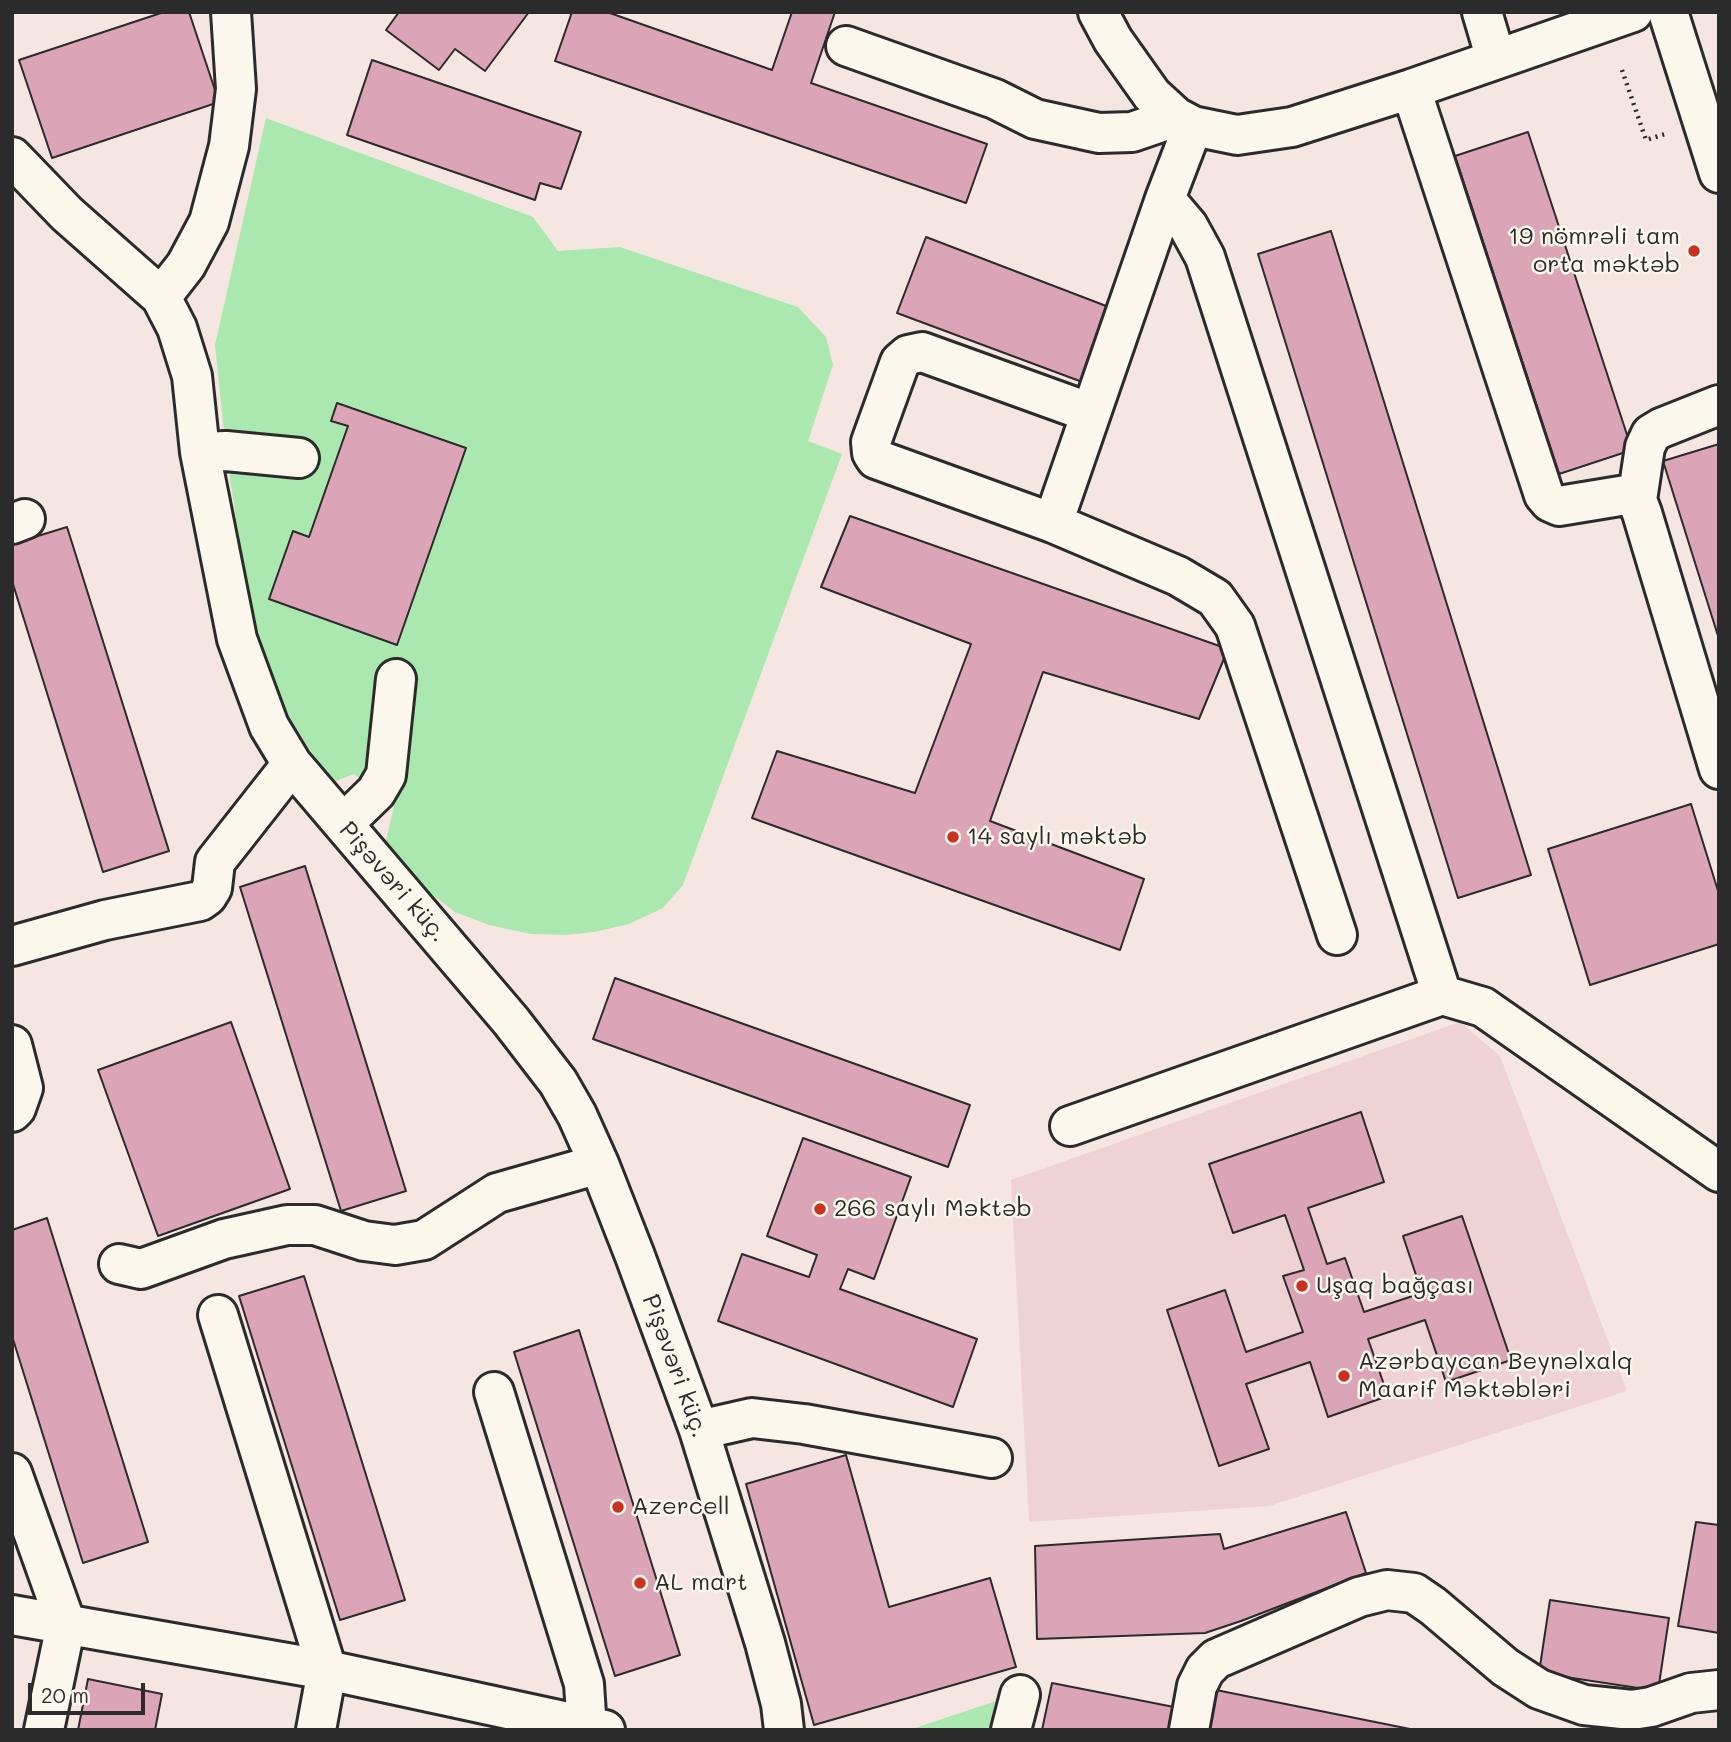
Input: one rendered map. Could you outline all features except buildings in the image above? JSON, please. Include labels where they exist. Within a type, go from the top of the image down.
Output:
[{"type":"street","points":[[12,157],[66,214],[161,297],[186,265],[209,222],[229,146],[236,89],[231,12]]},
{"type":"street","points":[[1098,12],[1113,40],[1152,94],[1185,122]]},
{"type":"street","points":[[1482,12],[1496,59]]},
{"type":"street","points":[[846,46],[995,99],[1035,120],[1099,132],[1132,132],[1185,122],[1237,135],[1292,127],[1633,12]]},
{"type":"street","points":[[1668,12],[1719,173]]},
{"type":"street","points":[[1411,89],[1544,495],[1559,506],[1626,495],[1637,500]]},
{"type":"street","points":[[1053,523],[1166,199],[1185,122]]},
{"type":"street","points":[[1166,199],[1188,226],[1205,257],[1442,995]]},
{"type":"street","name":"Pişəvəri küç.","points":[[161,297],[177,328],[192,376],[200,452],[237,639],[269,726],[292,764],[512,1021],[558,1082],[577,1115],[635,1256],[699,1430],[765,1643],[784,1730]]},
{"type":"street","points":[[1091,413],[922,352],[908,355],[900,362],[871,442],[872,453],[876,459],[1053,523],[1178,576],[1215,598],[1235,626],[1338,936]]},
{"type":"street","points":[[1719,405],[1651,434],[1645,447],[1637,500],[1719,769]]},
{"type":"street","points":[[200,452],[226,451],[299,458]]},
{"type":"street","points":[[343,824],[376,792],[386,775],[396,679]]},
{"type":"street","points":[[12,946],[105,920],[200,901],[208,896],[212,888],[215,862],[292,764]]},
{"type":"street","points":[[1070,1126],[1442,995],[1483,1007],[1719,1172]]},
{"type":"street","points":[[12,1045],[23,1088],[12,1112]]},
{"type":"street","points":[[119,1264],[141,1269],[224,1239],[287,1225],[315,1225],[364,1241],[395,1245],[424,1240],[497,1193],[599,1164]]},
{"type":"street","points":[[218,1315],[327,1670],[316,1730]]},
{"type":"street","points":[[12,1615],[327,1670],[593,1728],[584,1684],[494,1392]]},
{"type":"street","points":[[699,1430],[752,1418],[804,1424],[992,1458]]},
{"type":"street","points":[[12,1473],[66,1624],[44,1730]]},
{"type":"street","points":[[1189,1730],[1197,1686],[1205,1670],[1216,1659],[1359,1597],[1387,1590],[1414,1593],[1505,1667],[1581,1717],[1651,1707],[1691,1693],[1719,1690]]},
{"type":"path","points":[[1622,70],[1646,140]]},
{"type":"shaded area","name":"Uşaq bağçası","points":[[1460,1022],[1500,1056],[1627,1391],[1269,1506],[1029,1522],[1011,1180]]},
{"type":"green space","points":[[266,118],[533,217],[558,251],[620,247],[798,307],[826,337],[833,365],[808,441],[842,454],[683,885],[663,908],[629,924],[565,935],[531,934],[489,925],[455,912],[425,889],[385,844],[394,807],[354,774],[331,783],[273,691],[249,606],[226,451],[215,345]]},
{"type":"green space","points":[[996,1701],[989,1730],[909,1730]]},
{"type":"place","name":"19 nömrəli tam orta məktəb","points":[[1694,251]]},
{"type":"place","name":"14 saylı məktəb","points":[[953,837]]},
{"type":"place","name":"266 saylı Məktəb","points":[[820,1209]]},
{"type":"place","name":"Uşaq bağçası","points":[[1302,1286]]},
{"type":"place","name":"Azərbaycan Beynəlxalq Maarif Məktəbləri","points":[[1344,1376]]},
{"type":"place","name":"Azercell","points":[[618,1507]]},
{"type":"place","name":"AL mart","points":[[640,1583]]}]
